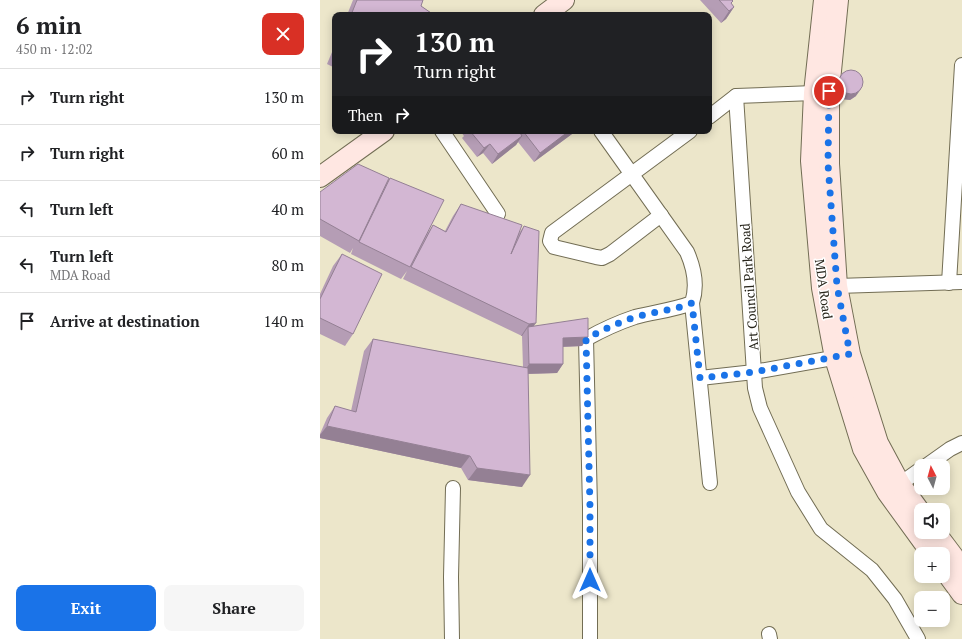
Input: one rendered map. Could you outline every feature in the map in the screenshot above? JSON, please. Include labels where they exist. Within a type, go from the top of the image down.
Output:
[{"type":"main road","points":[[548,12],[564,0]]},
{"type":"main road","name":"MDA Road","points":[[824,0],[814,93],[811,161],[822,288],[843,356],[878,443],[900,484],[914,503]]},
{"type":"main road","name":"MDA Road","points":[[838,0],[829,99],[828,164],[843,356],[844,389],[863,449],[887,492],[927,547]]},
{"type":"main road","points":[[320,177],[380,134]]},
{"type":"main road","points":[[940,539],[962,568]]},
{"type":"main road","points":[[950,578],[962,594]]},
{"type":"street","points":[[837,286],[955,283],[962,65]]},
{"type":"street","points":[[712,114],[736,96],[814,93]]},
{"type":"street","name":"Art Council Park Road","points":[[736,96],[755,388],[760,408],[798,492],[821,528],[872,570],[895,599],[918,639]]},
{"type":"street","points":[[444,134],[498,214]]},
{"type":"street","points":[[603,134],[687,252],[693,266],[696,292],[692,303],[710,483]]},
{"type":"street","points":[[661,215],[610,254],[602,258],[554,247],[550,241],[552,233],[686,134]]},
{"type":"street","points":[[590,639],[590,507],[586,339],[604,329],[634,318],[665,310],[680,308],[692,303]]},
{"type":"street","points":[[700,378],[754,372],[843,356]]},
{"type":"street","points":[[936,459],[962,443]]},
{"type":"street","points":[[900,484],[914,474]]},
{"type":"street","points":[[452,639],[451,577],[453,488]]},
{"type":"building","points":[[357,0],[423,0],[421,6],[430,12],[352,12]]},
{"type":"building","points":[[719,0],[732,0],[733,1],[731,3],[734,7],[729,11]]},
{"type":"building","points":[[851,70],[856,71],[862,77],[862,87],[856,93],[851,94],[846,93],[840,87],[839,82],[840,77],[846,71]]},
{"type":"building","points":[[472,134],[521,134],[522,136],[498,154],[490,144],[484,148]]},
{"type":"building","points":[[525,134],[565,134],[540,153]]},
{"type":"building","points":[[358,164],[389,178],[359,241],[320,219],[320,192]]},
{"type":"building","points":[[390,178],[444,200],[410,267],[359,242]]},
{"type":"building","points":[[461,204],[522,225],[511,254],[524,226],[539,231],[536,323],[529,324],[411,267],[433,225],[446,232]]},
{"type":"building","points":[[342,254],[382,274],[353,334],[320,318],[320,299]]},
{"type":"building","points":[[588,318],[588,337],[563,338],[563,364],[529,364],[528,327]]},
{"type":"building","points":[[373,339],[528,368],[530,475],[477,468],[470,456],[327,426],[335,406],[356,412]]},
{"type":"route","points":[[590,580],[590,507],[586,339],[604,329],[634,318],[665,310],[680,308],[692,303],[700,378],[754,372],[850,354],[837,286],[828,164],[829,91]]}]
